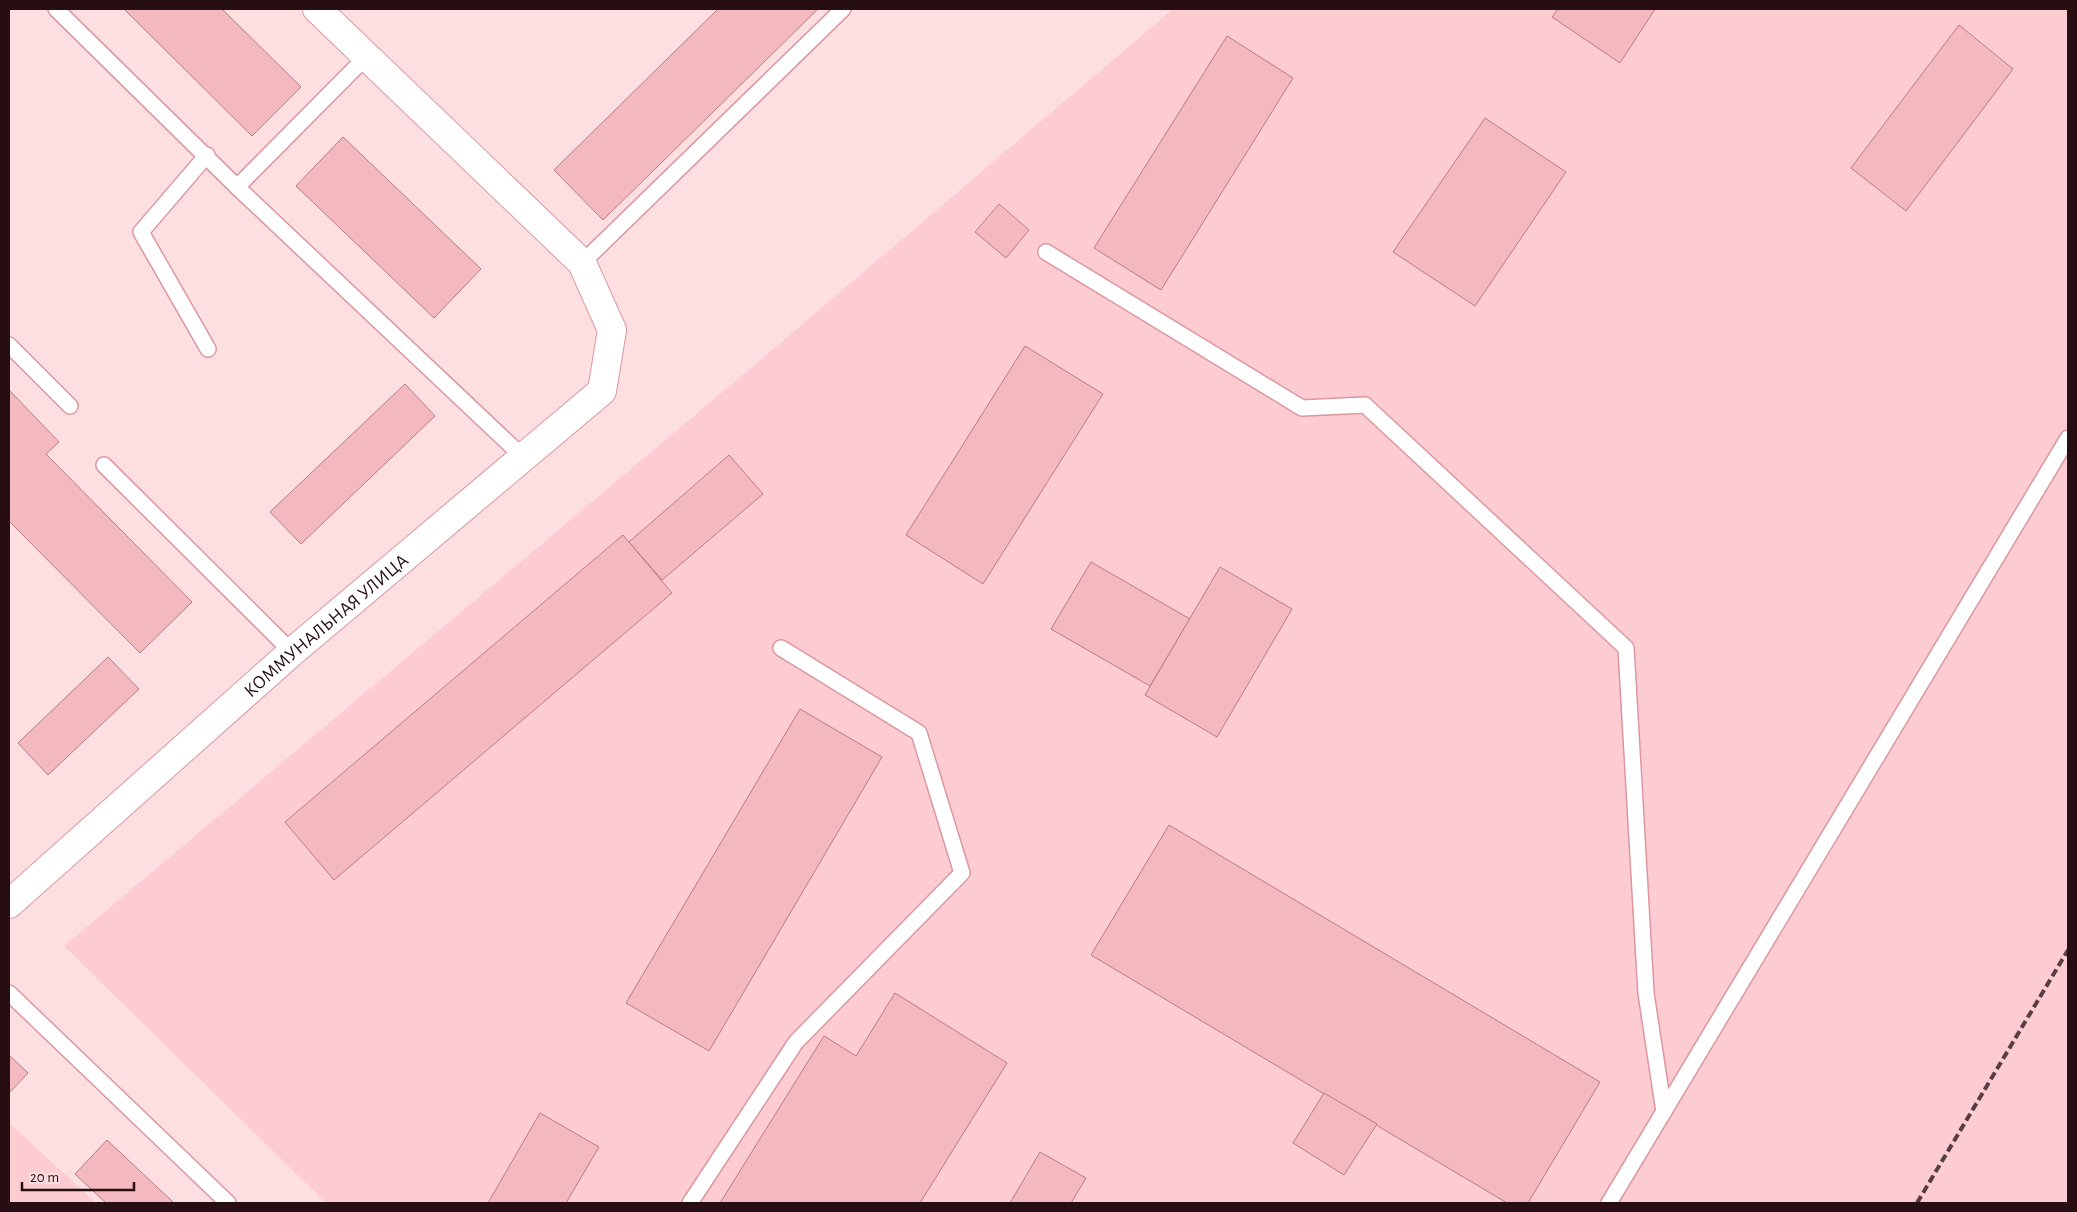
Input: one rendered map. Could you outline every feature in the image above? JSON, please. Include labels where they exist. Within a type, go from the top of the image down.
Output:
[{"type":"street","points":[[317,9],[582,263]]},
{"type":"street","name":"КОММУНАЛЬНАЯ УЛИЦА","points":[[9,904],[292,652],[602,391],[612,330],[582,263]]},
{"type":"lane","points":[[56,9],[207,155],[237,187],[523,457]]},
{"type":"lane","points":[[582,263],[843,9]]},
{"type":"lane","points":[[237,187],[366,57]]},
{"type":"lane","points":[[207,155],[140,232],[208,349]]},
{"type":"lane","points":[[1046,252],[1302,408],[1365,405],[1626,648],[1646,993],[1664,1112]]},
{"type":"lane","points":[[9,345],[70,406]]},
{"type":"lane","points":[[1609,1203],[2068,438]]},
{"type":"lane","points":[[104,465],[292,652]]},
{"type":"lane","points":[[690,1203],[796,1042],[962,873],[919,733],[781,648]]},
{"type":"lane","points":[[9,993],[228,1203]]},
{"type":"shaded area","points":[[1173,9],[2068,9],[2068,1203],[326,1203],[64,946],[745,373]]},
{"type":"shaded area","points":[[9,1123],[96,1203],[9,1203]]},
{"type":"building","points":[[124,9],[222,9],[301,87],[252,136]]},
{"type":"building","points":[[718,9],[818,9],[603,220],[554,170]]},
{"type":"building","points":[[1558,9],[1655,9],[1620,63],[1552,17]]},
{"type":"building","points":[[1959,25],[2013,69],[1906,211],[1851,168]]},
{"type":"building","points":[[1227,36],[1293,78],[1161,290],[1094,248]]},
{"type":"building","points":[[1485,118],[1566,172],[1475,306],[1393,252]]},
{"type":"building","points":[[343,137],[481,269],[434,318],[296,186]]},
{"type":"building","points":[[999,204],[1029,230],[1006,258],[975,232]]},
{"type":"building","points":[[1025,346],[1103,394],[983,584],[906,535]]},
{"type":"building","points":[[405,384],[435,416],[301,544],[270,512]]},
{"type":"building","points":[[9,390],[59,442],[46,454],[192,602],[140,653],[9,521]]},
{"type":"building","points":[[729,455],[763,494],[662,580],[629,542]]},
{"type":"building","points":[[623,535],[672,593],[334,880],[285,822]]},
{"type":"building","points":[[1091,562],[1190,619],[1150,686],[1051,629]]},
{"type":"building","points":[[1220,567],[1292,609],[1217,737],[1145,695]]},
{"type":"building","points":[[108,657],[139,689],[48,775],[18,743]]},
{"type":"building","points":[[800,709],[882,757],[709,1051],[626,1003]]},
{"type":"building","points":[[1169,825],[1600,1082],[1528,1203],[1507,1203],[1091,955]]},
{"type":"building","points":[[895,993],[1007,1063],[920,1203],[720,1203],[824,1036],[856,1056]]},
{"type":"building","points":[[9,1055],[28,1073],[10,1092],[9,1091]]},
{"type":"building","points":[[1324,1093],[1377,1124],[1344,1175],[1293,1143]]},
{"type":"building","points":[[540,1113],[599,1147],[566,1203],[488,1203]]},
{"type":"building","points":[[107,1140],[174,1203],[106,1203],[75,1174]]},
{"type":"building","points":[[1040,1152],[1086,1178],[1071,1203],[1010,1203]]},
{"type":"railway","points":[[1917,1203],[2068,950]]}]
